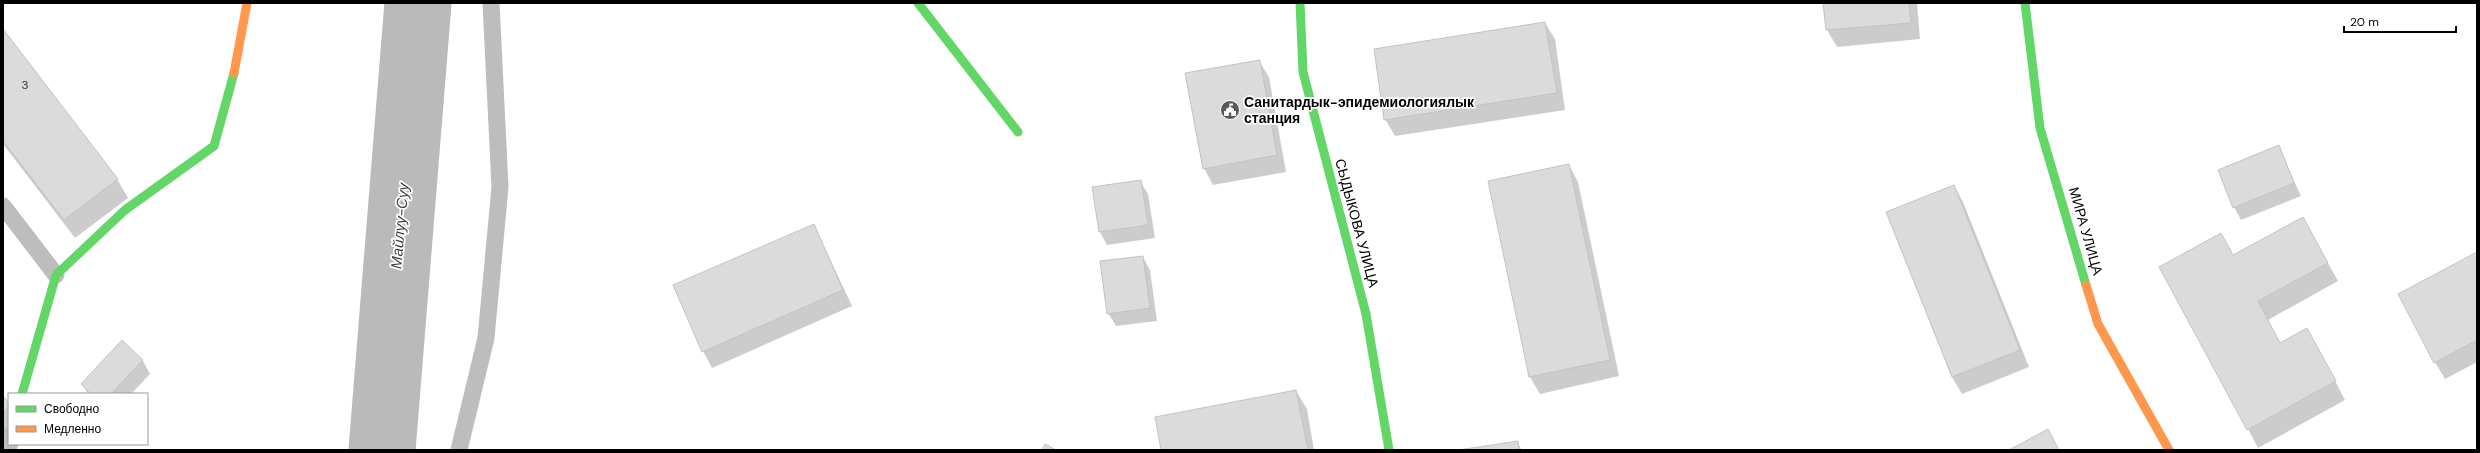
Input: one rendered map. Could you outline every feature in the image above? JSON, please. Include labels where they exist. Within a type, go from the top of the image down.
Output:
[{"type":"street","points":[[22,393],[56,275],[125,210],[214,146],[233,81],[247,3]]},
{"type":"street","points":[[918,3],[1018,132]]},
{"type":"street","name":"СЫДЫКОВА УЛИЦА","points":[[1300,3],[1303,72],[1366,314],[1389,450]]},
{"type":"street","name":"МИРА УЛИЦА","points":[[2025,3],[2040,128],[2098,324],[2169,450]]},
{"type":"lane","points":[[459,450],[486,338],[500,188],[491,3]]},
{"type":"lane","points":[[3,206],[56,275]]},
{"type":"building","points":[[1823,3],[1909,3],[1911,23],[1826,30]]},
{"type":"building","points":[[1545,22],[1557,93],[1384,120],[1374,49]]},
{"type":"building","points":[[3,29],[118,179],[64,220],[3,141]]},
{"type":"building","points":[[1260,60],[1277,155],[1203,169],[1185,73]]},
{"type":"building","points":[[2279,145],[2294,183],[2233,208],[2218,170]]},
{"type":"building","points":[[1569,164],[1610,360],[1529,377],[1488,181]]},
{"type":"building","points":[[1141,180],[1148,225],[1099,232],[1092,187]]},
{"type":"building","points":[[1954,185],[2020,350],[1952,377],[1886,212]]},
{"type":"building","points":[[2303,217],[2328,263],[2258,301],[2280,343],[2307,328],[2336,381],[2247,430],[2159,267],[2221,233],[2233,255]]},
{"type":"building","points":[[814,224],[843,290],[702,352],[673,285]]},
{"type":"building","points":[[2477,252],[2477,340],[2434,363],[2398,294]]},
{"type":"building","points":[[1143,256],[1150,308],[1107,314],[1100,261]]},
{"type":"building","points":[[122,340],[143,360],[112,393],[90,393],[81,384]]},
{"type":"building","points":[[1296,390],[1308,450],[1161,450],[1155,417]]},
{"type":"building","points":[[3,396],[8,402],[8,408],[3,412]]},
{"type":"building","points":[[2048,429],[2059,450],[2009,450]]},
{"type":"building","points":[[1518,441],[1519,450],[1458,450]]},
{"type":"building","points":[[1045,444],[1056,450],[1042,450]]},
{"type":"waterway","name":"Майлуу-Суу","points":[[382,450],[418,3]]},
{"type":"traffic: fast","points":[[918,3],[1018,132]]},
{"type":"traffic: fast","points":[[1300,3],[1303,72],[1366,314],[1389,450]]},
{"type":"traffic: fast","points":[[2025,3],[2040,128],[2086,285]]},
{"type":"traffic: fast","points":[[22,393],[56,275],[125,210],[214,146],[234,73]]},
{"type":"traffic: slow","points":[[234,73],[247,3]]},
{"type":"traffic: slow","points":[[2086,285],[2098,324],[2169,450]]},
{"type":"place","name":"Санитардык-эпидемиологиялык станция","points":[[1230,110]]}]
